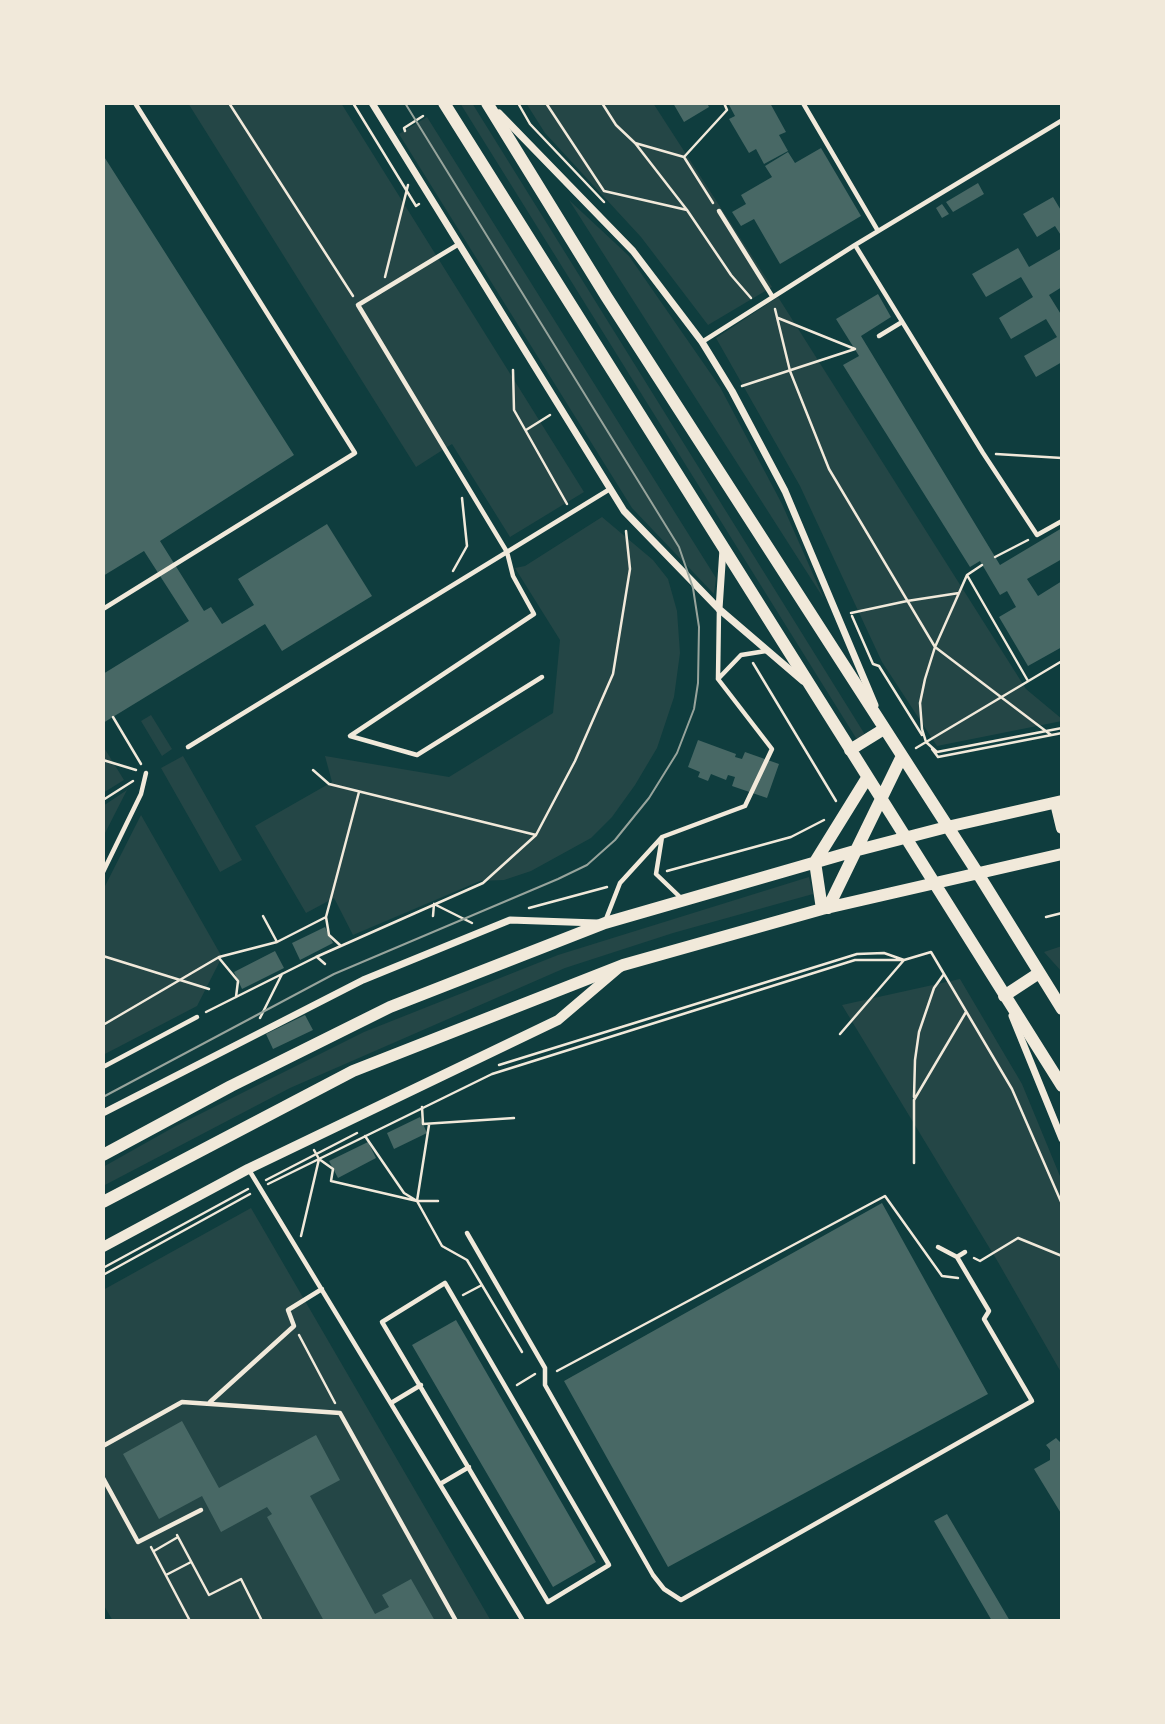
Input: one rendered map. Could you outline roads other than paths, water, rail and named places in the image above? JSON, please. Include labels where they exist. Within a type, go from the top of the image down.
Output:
[{"type":"main road","points":[[444,103],[1062,1086]]},
{"type":"main road","points":[[488,103],[606,296],[977,872],[1062,1009]]},
{"type":"main road","points":[[850,750],[884,729]]},
{"type":"main road","points":[[825,908],[858,850],[902,757]]},
{"type":"main road","points":[[825,908],[815,862],[866,778]]},
{"type":"main road","points":[[103,1155],[231,1086],[390,1007],[605,923],[858,850],[1059,802],[1062,828]]},
{"type":"main road","points":[[103,1202],[354,1071],[622,965],[825,908],[1062,854]]},
{"type":"main road","points":[[1004,996],[1039,973]]},
{"type":"street","points":[[372,103],[624,511],[719,609],[809,686]]},
{"type":"street","points":[[488,103],[633,251],[702,342],[732,391],[785,491],[884,729]]},
{"type":"street","points":[[719,609],[723,548]]},
{"type":"street","points":[[103,1114],[363,980],[510,920],[605,923]]},
{"type":"street","points":[[103,1247],[248,1168],[558,1020],[622,965]]},
{"type":"street","points":[[1039,973],[1062,998]]},
{"type":"street","points":[[1004,996],[1062,1139]]},
{"type":"lane","points":[[103,609],[355,453],[135,103]]},
{"type":"lane","points":[[803,103],[878,231]]},
{"type":"lane","points":[[702,342],[772,296],[1061,121]]},
{"type":"lane","points":[[719,211],[772,296]]},
{"type":"lane","points":[[460,244],[358,305],[507,552],[513,576],[534,614],[350,736],[417,755],[542,677]]},
{"type":"lane","points":[[855,245],[983,453],[1037,535],[1062,521]]},
{"type":"lane","points":[[879,336],[902,322]]},
{"type":"lane","points":[[188,747],[610,488]]},
{"type":"lane","points":[[605,923],[620,883],[662,836],[745,806],[772,749],[718,679],[719,609]]},
{"type":"lane","points":[[718,679],[740,655],[768,650]]},
{"type":"lane","points":[[103,872],[141,794],[146,773]]},
{"type":"lane","points":[[662,836],[656,874],[682,899]]},
{"type":"lane","points":[[103,1068],[197,1017]]},
{"type":"lane","points":[[248,1168],[523,1621]]},
{"type":"lane","points":[[467,1233],[545,1368],[545,1385],[653,1575],[664,1589],[681,1600],[1032,1401],[984,1319],[989,1311],[957,1256],[937,1247]]},
{"type":"lane","points":[[957,1256],[965,1252]]},
{"type":"lane","points":[[445,1283],[609,1565],[548,1602],[421,1385],[382,1322],[445,1283]]},
{"type":"lane","points":[[209,1403],[294,1326],[288,1310],[322,1289]]},
{"type":"lane","points":[[391,1403],[421,1385]]},
{"type":"lane","points":[[103,1446],[182,1402],[340,1413],[456,1621]]},
{"type":"lane","points":[[440,1484],[469,1467]]},
{"type":"lane","points":[[103,1478],[138,1542],[201,1510]]},
{"type":"tram line","points":[[103,1097],[334,974],[587,865],[615,840],[649,798],[677,753],[694,709],[698,683],[699,627],[693,588],[679,547],[405,103]]}]
